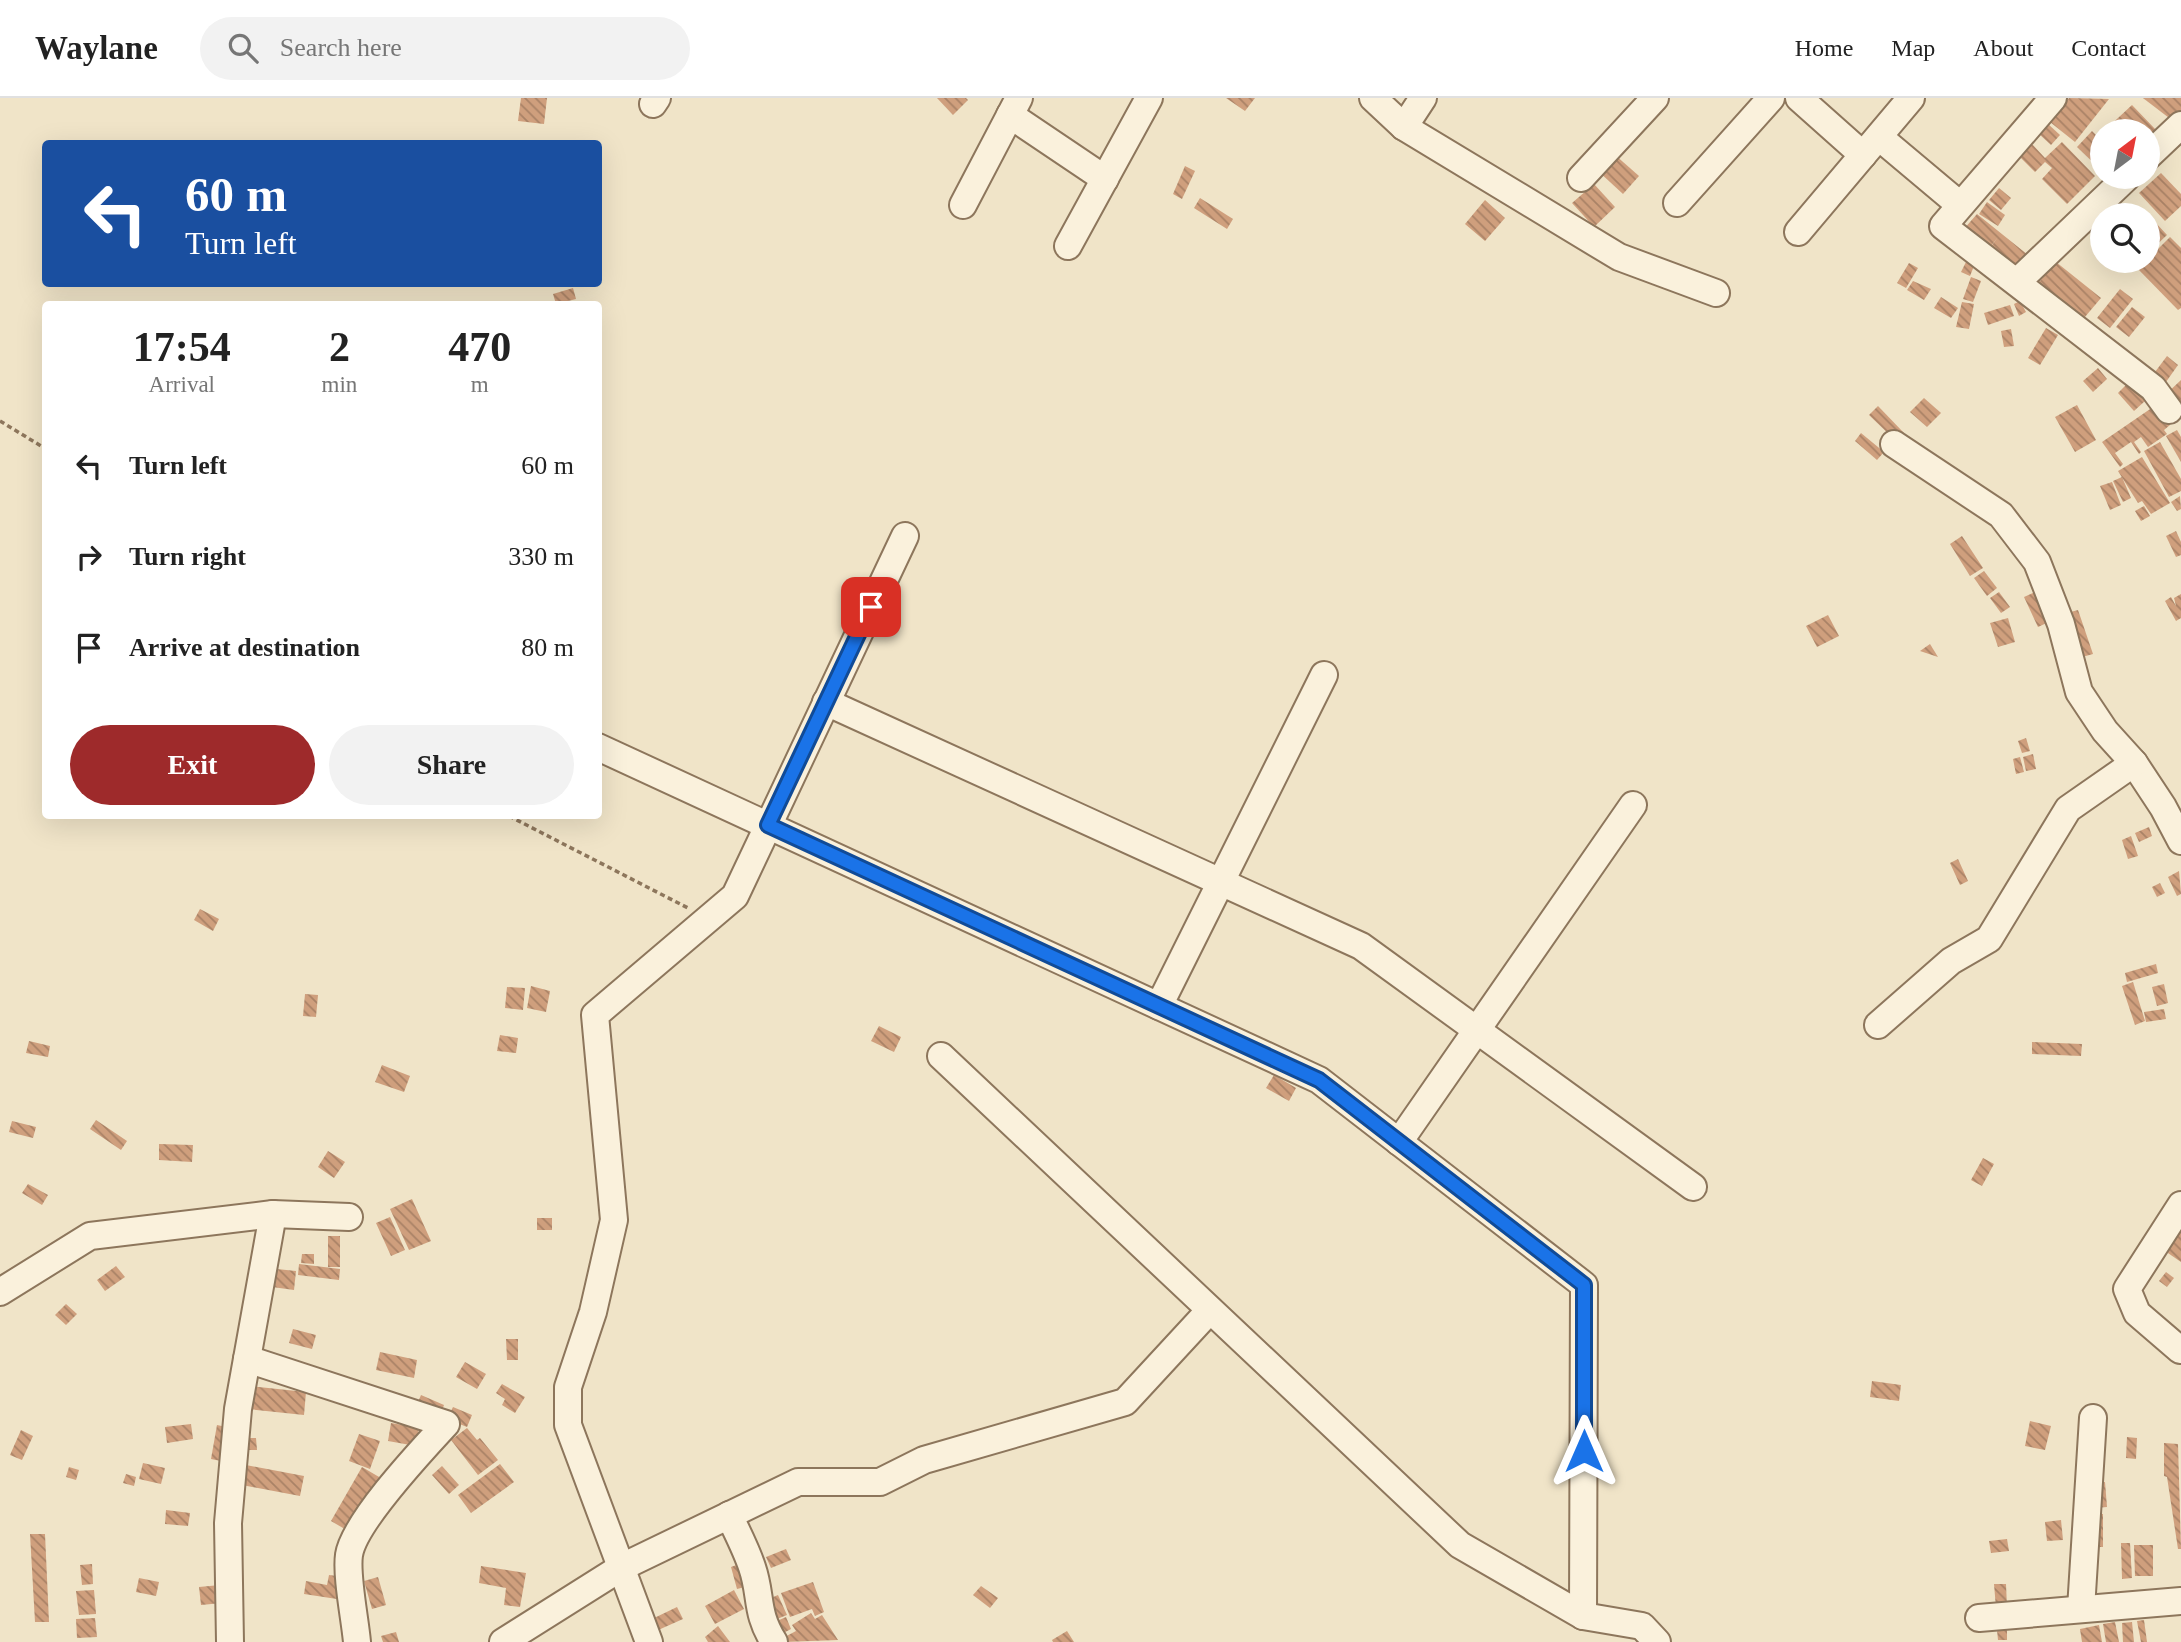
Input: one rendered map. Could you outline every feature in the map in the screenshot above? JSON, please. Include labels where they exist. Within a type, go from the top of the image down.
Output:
[{"type":"street","points":[[1068,246],[1149,98]]},
{"type":"street","points":[[1373,98],[1404,127],[1619,257],[1716,293]]},
{"type":"street","points":[[1404,127],[1423,98]]},
{"type":"street","points":[[1581,178],[1655,98]]},
{"type":"street","points":[[1677,203],[1771,98]]},
{"type":"street","points":[[1799,98],[1960,205]]},
{"type":"street","points":[[1798,232],[1911,98]]},
{"type":"street","points":[[2053,98],[1943,226],[2153,388],[2169,410]]},
{"type":"street","points":[[962,205],[1014,107],[1105,179]]},
{"type":"street","points":[[2160,145],[2181,125]]},
{"type":"street","points":[[2017,282],[2114,189]]},
{"type":"street","points":[[1894,444],[2001,514],[2037,562],[2061,624],[2079,692],[2105,731],[2134,763],[2164,807],[2181,841]]},
{"type":"street","points":[[649,1642],[568,1425],[568,1387],[593,1312],[614,1220],[596,1015],[735,896],[905,536]]},
{"type":"street","points":[[1159,1006],[1324,675]]},
{"type":"street","points":[[826,702],[1361,946],[1693,1187]]},
{"type":"street","points":[[602,749],[1319,1080],[1584,1285],[1583,1616]]},
{"type":"street","points":[[1878,1025],[1951,961],[1989,939],[2068,809],[2134,763]]},
{"type":"street","points":[[1399,1142],[1633,805]]},
{"type":"street","points":[[941,1056],[1460,1545],[1583,1616],[1642,1626],[1657,1642]]},
{"type":"street","points":[[2181,1205],[2127,1289],[2137,1314],[2181,1350]]},
{"type":"street","points":[[230,1642],[228,1523],[238,1409],[273,1214]]},
{"type":"street","points":[[0,1292],[90,1236],[273,1214],[349,1217]]},
{"type":"street","points":[[503,1642],[622,1567],[798,1482],[880,1482],[924,1460],[1125,1402],[1210,1310]]},
{"type":"street","points":[[247,1359],[446,1424],[403,1470],[359,1532],[349,1555],[357,1642]]},
{"type":"street","points":[[2081,1609],[2093,1418]]},
{"type":"street","points":[[729,1515],[753,1569],[757,1602],[774,1642]]},
{"type":"street","points":[[1979,1618],[2181,1601]]},
{"type":"path","points":[[0,421],[42,447]]},
{"type":"path","points":[[515,819],[708,919]]},
{"type":"building","points":[[521,98],[547,98],[544,124],[518,121]]},
{"type":"building","points":[[937,98],[966,98],[968,100],[953,115]]},
{"type":"building","points":[[1226,98],[1255,98],[1245,111]]},
{"type":"building","points":[[2069,98],[2109,99],[2093,119],[2090,119],[2090,123],[2075,142],[2050,122]]},
{"type":"building","points":[[2143,98],[2181,98],[2181,110],[2173,121]]},
{"type":"building","points":[[2132,105],[2145,119],[2117,119]]},
{"type":"building","points":[[2047,123],[2060,135],[2051,145],[2038,133]]},
{"type":"building","points":[[2090,133],[2090,159],[2077,147]]},
{"type":"building","points":[[2062,142],[2090,171],[2090,181],[2067,204],[2042,179],[2052,168],[2045,162],[2035,172],[2019,156],[2032,144],[2045,158]]},
{"type":"building","points":[[1614,154],[1639,176],[1623,194],[1598,171]]},
{"type":"building","points":[[1185,166],[1195,171],[1182,199],[1173,194]]},
{"type":"building","points":[[2160,174],[2181,194],[2181,206],[2165,221],[2160,216],[2160,203],[2148,203],[2139,193],[2143,189],[2160,189]]},
{"type":"building","points":[[1594,184],[1615,207],[1594,227],[1572,203]]},
{"type":"building","points":[[1999,188],[2011,198],[2001,210],[1989,200]]},
{"type":"building","points":[[1200,198],[1233,219],[1227,229],[1194,208]]},
{"type":"building","points":[[1485,200],[1505,218],[1485,241],[1465,224]]},
{"type":"building","points":[[1987,202],[2005,215],[1998,226],[1979,214]]},
{"type":"building","points":[[1977,214],[2028,255],[2013,272],[1987,252],[1998,237],[1987,251],[1963,230]]},
{"type":"building","points":[[2160,227],[2167,235],[2160,242]]},
{"type":"building","points":[[2170,237],[2181,248],[2181,308],[2178,310],[2142,273],[2160,273],[2160,247]]},
{"type":"building","points":[[1966,262],[1974,266],[1970,276],[1961,272]]},
{"type":"building","points":[[2056,262],[2101,298],[2079,324],[2034,288]]},
{"type":"building","points":[[1909,263],[1918,268],[1906,288],[1897,283]]},
{"type":"building","points":[[1971,277],[1981,281],[1973,302],[1963,299]]},
{"type":"building","points":[[1913,281],[1931,289],[1924,300],[1907,290]]},
{"type":"building","points":[[573,288],[576,299],[555,301],[553,294]]},
{"type":"building","points":[[2120,289],[2133,299],[2110,328],[2097,318]]},
{"type":"building","points":[[1941,297],[1958,308],[1951,318],[1934,308]]},
{"type":"building","points":[[2020,301],[2026,312],[2019,316],[2014,304]]},
{"type":"building","points":[[1962,302],[1974,304],[1969,329],[1956,327]]},
{"type":"building","points":[[2010,305],[2014,316],[1988,325],[1984,313]]},
{"type":"building","points":[[2132,307],[2145,317],[2129,337],[2116,327]]},
{"type":"building","points":[[2046,328],[2058,335],[2040,365],[2028,358]]},
{"type":"building","points":[[2011,329],[2014,346],[2004,347],[2001,331]]},
{"type":"building","points":[[2167,356],[2178,365],[2161,389],[2149,380]]},
{"type":"building","points":[[2098,368],[2107,379],[2093,392],[2083,381]]},
{"type":"building","points":[[2181,380],[2181,414],[2164,396]]},
{"type":"building","points":[[2128,383],[2145,401],[2134,411],[2118,393]]},
{"type":"building","points":[[1924,398],[1941,413],[1927,427],[1910,412]]},
{"type":"building","points":[[2077,405],[2096,440],[2075,452],[2055,417]]},
{"type":"building","points":[[2156,405],[2170,425],[2164,430],[2167,434],[2148,447],[2141,437],[2134,442],[2141,452],[2139,454],[2131,442],[2115,453],[2123,464],[2120,467],[2102,442]]},
{"type":"building","points":[[1878,406],[1904,433],[1896,441],[1869,415]]},
{"type":"building","points":[[2177,430],[2181,437],[2181,462],[2166,436]]},
{"type":"building","points":[[1861,433],[1884,452],[1877,460],[1855,441]]},
{"type":"building","points":[[2160,442],[2181,479],[2181,491],[2169,497],[2144,451]]},
{"type":"building","points":[[2142,457],[2170,503],[2151,514],[2142,501],[2138,503],[2118,471]]},
{"type":"building","points":[[2122,477],[2131,498],[2123,502],[2113,481]]},
{"type":"building","points":[[2112,482],[2121,505],[2110,510],[2100,486]]},
{"type":"building","points":[[2180,496],[2181,509],[2177,511],[2171,502]]},
{"type":"building","points":[[2144,506],[2150,516],[2141,521],[2135,511]]},
{"type":"building","points":[[2176,531],[2181,542],[2181,555],[2176,557],[2166,536]]},
{"type":"building","points":[[1962,536],[1983,568],[1970,576],[1950,544]]},
{"type":"building","points":[[1984,571],[1997,588],[1987,596],[1974,578]]},
{"type":"building","points":[[2037,591],[2051,621],[2038,627],[2024,597]]},
{"type":"building","points":[[1999,592],[2010,607],[2001,613],[1990,598]]},
{"type":"building","points":[[2181,594],[2181,618],[2176,621],[2165,601],[2171,597],[2176,606],[2174,598]]},
{"type":"building","points":[[2078,610],[2093,654],[2082,657],[2067,613]]},
{"type":"building","points":[[1828,615],[1839,636],[1817,647],[1806,626]]},
{"type":"building","points":[[2008,618],[2015,642],[1998,647],[1990,623]]},
{"type":"building","points":[[1930,644],[1938,657],[1920,651]]},
{"type":"building","points":[[2026,738],[2030,751],[2022,753],[2018,741]]},
{"type":"building","points":[[2033,754],[2036,769],[2026,771],[2023,757]]},
{"type":"building","points":[[2020,757],[2024,772],[2016,774],[2013,759]]},
{"type":"building","points":[[2149,827],[2152,836],[2139,842],[2135,833]]},
{"type":"building","points":[[2131,836],[2138,856],[2128,859],[2122,840]]},
{"type":"building","points":[[1958,859],[1968,881],[1960,885],[1950,863]]},
{"type":"building","points":[[2179,871],[2181,894],[2177,896],[2168,877]]},
{"type":"building","points":[[2160,883],[2165,893],[2157,897],[2152,887]]},
{"type":"building","points":[[200,909],[219,919],[213,931],[194,920]]},
{"type":"building","points":[[2156,964],[2158,973],[2127,982],[2125,973]]},
{"type":"building","points":[[2133,982],[2145,1021],[2135,1025],[2122,986]]},
{"type":"building","points":[[2164,984],[2168,1003],[2157,1006],[2152,987]]},
{"type":"building","points":[[531,986],[550,991],[546,1012],[527,1008]]},
{"type":"building","points":[[507,987],[525,988],[523,1010],[505,1008]]},
{"type":"building","points":[[305,994],[318,995],[316,1017],[303,1016]]},
{"type":"building","points":[[2164,1009],[2166,1019],[2146,1022],[2144,1012]]},
{"type":"building","points":[[879,1026],[901,1037],[894,1052],[871,1041]]},
{"type":"building","points":[[500,1035],[518,1038],[516,1053],[497,1051]]},
{"type":"building","points":[[29,1041],[50,1046],[48,1057],[26,1053]]},
{"type":"building","points":[[2032,1042],[2082,1044],[2081,1056],[2032,1054]]},
{"type":"building","points":[[382,1065],[410,1076],[404,1092],[375,1082]]},
{"type":"building","points":[[1274,1075],[1296,1088],[1289,1101],[1266,1088]]},
{"type":"building","points":[[96,1120],[127,1141],[121,1150],[90,1129]]},
{"type":"building","points":[[12,1121],[36,1127],[33,1138],[9,1132]]},
{"type":"building","points":[[159,1144],[193,1145],[192,1162],[159,1160]]},
{"type":"building","points":[[328,1151],[345,1162],[334,1178],[318,1167]]},
{"type":"building","points":[[1983,1158],[1994,1164],[1982,1186],[1971,1180]]},
{"type":"building","points":[[28,1184],[48,1195],[42,1205],[22,1193]]},
{"type":"building","points":[[412,1199],[431,1241],[409,1250],[390,1209]]},
{"type":"building","points":[[390,1217],[405,1250],[391,1256],[376,1223]]},
{"type":"building","points":[[537,1218],[552,1218],[552,1230],[537,1230]]},
{"type":"building","points":[[2181,1228],[2181,1262],[2165,1251]]},
{"type":"building","points":[[328,1236],[340,1236],[340,1267],[328,1267]]},
{"type":"building","points":[[302,1254],[314,1254],[314,1264],[301,1263]]},
{"type":"building","points":[[299,1264],[340,1269],[339,1280],[298,1275]]},
{"type":"building","points":[[116,1266],[125,1277],[105,1291],[97,1280]]},
{"type":"building","points":[[267,1268],[296,1271],[294,1290],[265,1286]]},
{"type":"building","points":[[2166,1272],[2174,1278],[2167,1287],[2159,1281]]},
{"type":"building","points":[[66,1304],[77,1314],[66,1325],[55,1315]]},
{"type":"building","points":[[293,1329],[316,1335],[312,1349],[289,1343]]},
{"type":"building","points":[[506,1339],[518,1339],[518,1360],[507,1360]]},
{"type":"building","points":[[380,1352],[417,1360],[414,1378],[376,1370]]},
{"type":"building","points":[[465,1362],[486,1374],[477,1389],[456,1377]]},
{"type":"building","points":[[1872,1381],[1901,1385],[1899,1401],[1870,1397]]},
{"type":"building","points":[[502,1384],[525,1397],[515,1413],[502,1405],[505,1399],[496,1393]]},
{"type":"building","points":[[250,1386],[306,1392],[304,1415],[248,1409]]},
{"type":"building","points":[[421,1395],[444,1405],[440,1416],[416,1407]]},
{"type":"building","points":[[453,1407],[472,1415],[467,1427],[447,1419]]},
{"type":"building","points":[[2030,1421],[2051,1426],[2045,1450],[2025,1446]]},
{"type":"building","points":[[391,1423],[419,1428],[416,1446],[388,1441]]},
{"type":"building","points":[[191,1424],[193,1439],[167,1443],[165,1427]]},
{"type":"building","points":[[217,1425],[231,1428],[226,1462],[211,1459]]},
{"type":"building","points":[[467,1428],[477,1440],[480,1438],[498,1460],[478,1475],[451,1440]]},
{"type":"building","points":[[21,1430],[33,1436],[22,1460],[10,1455]]},
{"type":"building","points":[[359,1434],[380,1441],[370,1469],[349,1461]]},
{"type":"building","points":[[2127,1437],[2137,1438],[2136,1459],[2126,1458]]},
{"type":"building","points":[[247,1438],[256,1438],[257,1450],[247,1450]]},
{"type":"building","points":[[2164,1443],[2178,1444],[2181,1549],[2178,1549],[2167,1477],[2164,1476]]},
{"type":"building","points":[[143,1463],[165,1468],[161,1484],[139,1479]]},
{"type":"building","points":[[500,1464],[514,1482],[471,1513],[458,1495]]},
{"type":"building","points":[[246,1465],[304,1476],[300,1496],[242,1485]]},
{"type":"building","points":[[442,1466],[459,1485],[449,1494],[432,1475]]},
{"type":"building","points":[[69,1467],[79,1470],[76,1480],[66,1477]]},
{"type":"building","points":[[362,1467],[386,1481],[355,1535],[331,1521]]},
{"type":"building","points":[[126,1474],[136,1477],[134,1486],[123,1483]]},
{"type":"building","points":[[2105,1482],[2107,1507],[2095,1508],[2093,1483]]},
{"type":"building","points":[[166,1510],[190,1513],[188,1526],[165,1524]]},
{"type":"building","points":[[2095,1513],[2103,1514],[2103,1547],[2095,1547]]},
{"type":"building","points":[[2061,1520],[2063,1540],[2047,1541],[2045,1522]]},
{"type":"building","points":[[30,1534],[45,1534],[49,1622],[35,1622]]},
{"type":"building","points":[[2007,1539],[2009,1551],[1991,1553],[1989,1541]]},
{"type":"building","points":[[2121,1543],[2130,1543],[2132,1578],[2122,1579]]},
{"type":"building","points":[[2134,1545],[2153,1545],[2153,1576],[2135,1576]]},
{"type":"building","points":[[786,1549],[791,1560],[771,1568],[766,1557]]},
{"type":"building","points":[[742,1563],[749,1586],[737,1589],[731,1567]]},
{"type":"building","points":[[92,1564],[93,1584],[82,1585],[80,1565]]},
{"type":"building","points":[[481,1566],[526,1573],[520,1607],[504,1605],[506,1588],[479,1583]]},
{"type":"building","points":[[329,1575],[345,1577],[350,1601],[304,1594],[306,1581],[327,1585]]},
{"type":"building","points":[[378,1577],[386,1605],[372,1609],[364,1581]]},
{"type":"building","points":[[139,1578],[159,1582],[156,1596],[136,1592]]},
{"type":"building","points":[[813,1582],[824,1612],[815,1616],[812,1609],[790,1617],[781,1593]]},
{"type":"building","points":[[1994,1584],[2006,1584],[2007,1607],[1996,1608]]},
{"type":"building","points":[[220,1585],[222,1603],[201,1605],[199,1587]]},
{"type":"building","points":[[981,1586],[998,1598],[990,1608],[973,1595]]},
{"type":"building","points":[[94,1590],[96,1614],[79,1615],[76,1591]]},
{"type":"building","points":[[734,1590],[744,1609],[715,1624],[705,1606]]},
{"type":"building","points":[[778,1595],[787,1615],[767,1623],[759,1603]]},
{"type":"building","points":[[677,1607],[683,1619],[656,1631],[650,1620]]},
{"type":"building","points":[[811,1613],[815,1619],[822,1615],[838,1640],[783,1642],[781,1639],[796,1631],[792,1625]]},
{"type":"building","points":[[786,1617],[791,1629],[774,1638],[768,1625]]},
{"type":"building","points":[[95,1618],[97,1637],[77,1638],[76,1619]]},
{"type":"building","points":[[2144,1620],[2147,1642],[2141,1642],[2137,1621]]},
{"type":"building","points":[[2115,1622],[2119,1642],[2106,1642],[2103,1624]]},
{"type":"building","points":[[2132,1622],[2134,1642],[2123,1642],[2122,1623]]},
{"type":"building","points":[[2099,1625],[2102,1642],[2082,1642],[2080,1629]]},
{"type":"building","points":[[718,1626],[730,1642],[708,1642],[705,1637]]},
{"type":"building","points":[[1997,1630],[2007,1630],[2007,1640],[1998,1640]]},
{"type":"building","points":[[1067,1631],[1074,1642],[1053,1642],[1052,1640]]},
{"type":"building","points":[[396,1632],[399,1642],[383,1642],[381,1636]]},
{"type":"route","points":[[871,607],[768,825],[1319,1080],[1584,1285],[1584,1451]]}]
